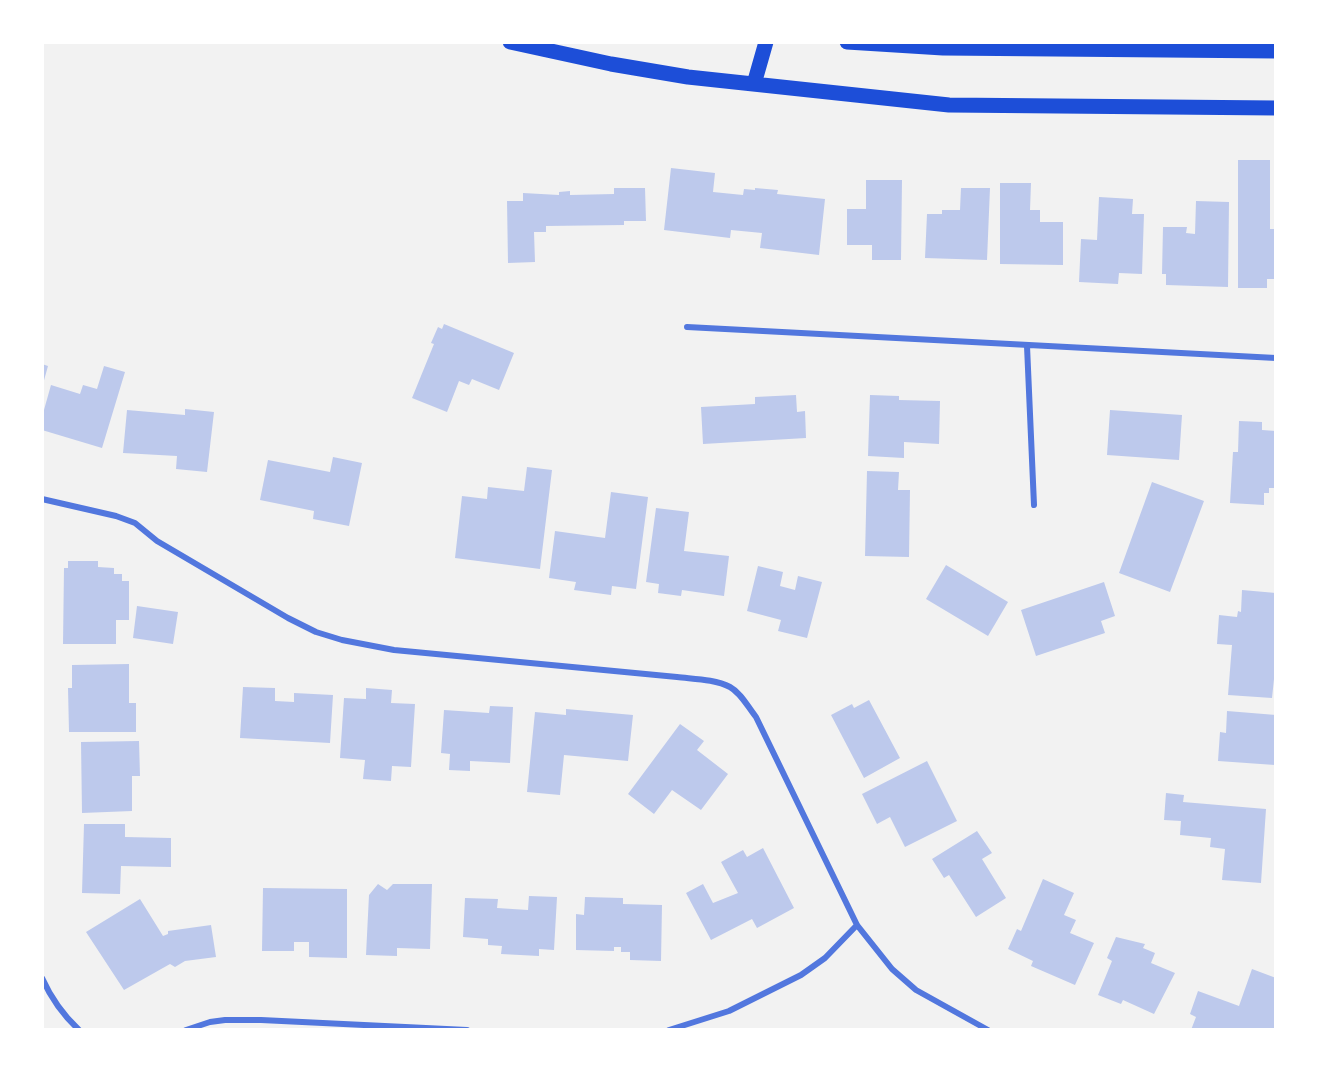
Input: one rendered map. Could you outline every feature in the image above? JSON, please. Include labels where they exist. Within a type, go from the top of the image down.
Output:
[{"type":"main road","points":[[510,42],[611,64],[688,77],[949,105],[1276,108]]},
{"type":"main road","points":[[754,84],[766,42]]},
{"type":"main road","points":[[847,42],[943,48],[1276,51]]},
{"type":"street","points":[[687,327],[1276,358]]},
{"type":"street","points":[[1027,346],[1034,505]]},
{"type":"street","points":[[42,499],[116,516],[135,523],[157,541],[288,618],[316,632],[342,640],[394,650],[676,677],[714,682],[729,687],[737,693],[756,717],[857,925],[892,969],[916,990],[988,1030]]},
{"type":"street","points":[[669,1030],[729,1011],[801,975],[825,958],[857,925]]},
{"type":"street","points":[[42,978],[55,1003],[79,1030]]},
{"type":"street","points":[[186,1030],[225,1020],[467,1030]]},
{"type":"building","points":[[1238,160],[1270,160],[1270,229],[1276,229],[1276,279],[1267,279],[1267,288],[1238,288]]},
{"type":"building","points":[[671,168],[715,173],[713,192],[743,195],[744,189],[755,190],[755,188],[778,190],[777,194],[825,199],[819,255],[760,248],[762,233],[731,230],[730,238],[664,230]]},
{"type":"building","points":[[866,180],[902,180],[901,260],[872,260],[872,245],[847,245],[847,209],[866,209]]},
{"type":"building","points":[[1000,183],[1031,183],[1030,210],[1040,210],[1040,222],[1063,222],[1063,265],[1000,264]]},
{"type":"building","points":[[614,188],[645,188],[646,221],[624,221],[624,225],[546,226],[546,232],[534,232],[535,262],[508,263],[507,201],[523,201],[523,193],[559,195],[559,192],[570,191],[570,195],[614,194]]},
{"type":"building","points":[[961,188],[990,188],[987,260],[925,258],[927,214],[942,214],[942,210],[960,210]]},
{"type":"building","points":[[1099,197],[1133,199],[1132,214],[1144,214],[1142,274],[1119,273],[1118,284],[1079,282],[1081,239],[1097,240]]},
{"type":"building","points":[[1196,201],[1229,202],[1228,287],[1166,285],[1166,274],[1162,274],[1163,227],[1187,227],[1186,233],[1195,234]]},
{"type":"building","points":[[444,324],[514,353],[499,390],[472,379],[469,385],[459,381],[447,412],[412,398],[434,344],[431,343],[438,327],[442,329]]},
{"type":"building","points":[[42,364],[48,366],[43,384],[42,384]]},
{"type":"building","points":[[104,366],[125,372],[102,448],[42,430],[42,417],[51,385],[80,394],[83,385],[97,389]]},
{"type":"building","points":[[796,395],[797,412],[805,411],[806,438],[703,444],[701,407],[755,404],[755,397]]},
{"type":"building","points":[[870,395],[899,396],[899,400],[940,401],[939,444],[904,442],[904,458],[868,456]]},
{"type":"building","points":[[185,409],[214,412],[207,472],[176,469],[177,456],[123,453],[127,410],[185,415]]},
{"type":"building","points":[[1110,410],[1182,415],[1179,460],[1107,455]]},
{"type":"building","points":[[1239,421],[1262,422],[1262,430],[1276,431],[1274,488],[1269,488],[1269,493],[1264,493],[1264,505],[1230,503],[1233,452],[1238,452]]},
{"type":"building","points":[[333,457],[362,463],[349,526],[313,519],[314,511],[260,500],[268,460],[330,472]]},
{"type":"building","points":[[527,467],[552,470],[540,569],[455,558],[462,496],[487,499],[488,487],[524,491]]},
{"type":"building","points":[[867,471],[899,472],[898,490],[910,490],[909,557],[865,556]]},
{"type":"building","points":[[1152,482],[1204,501],[1170,592],[1119,573]]},
{"type":"building","points":[[611,492],[648,497],[636,589],[612,586],[611,595],[574,590],[576,582],[549,578],[555,531],[605,538]]},
{"type":"building","points":[[656,508],[689,512],[684,551],[729,556],[724,596],[682,590],[681,596],[658,593],[659,584],[646,582]]},
{"type":"building","points":[[68,561],[98,561],[98,567],[114,568],[114,574],[122,574],[122,581],[129,581],[129,620],[116,620],[116,644],[63,644],[64,568],[68,568]]},
{"type":"building","points":[[946,565],[1008,602],[988,636],[926,599]]},
{"type":"building","points":[[758,566],[783,572],[780,586],[795,590],[798,576],[822,582],[807,638],[778,631],[781,620],[747,611]]},
{"type":"building","points":[[1104,582],[1115,616],[1101,621],[1105,633],[1036,656],[1021,610]]},
{"type":"building","points":[[1242,590],[1276,593],[1276,660],[1272,698],[1228,695],[1232,645],[1217,644],[1219,615],[1237,617],[1238,611],[1241,612]]},
{"type":"building","points":[[137,606],[178,612],[173,644],[133,638]]},
{"type":"building","points":[[129,664],[129,703],[136,703],[136,732],[69,732],[68,688],[72,688],[72,665]]},
{"type":"building","points":[[243,687],[275,688],[275,701],[294,702],[294,693],[333,695],[330,743],[240,738]]},
{"type":"building","points":[[366,688],[392,690],[391,703],[415,704],[411,767],[392,766],[391,781],[363,779],[365,760],[340,758],[344,698],[366,699]]},
{"type":"building","points":[[869,700],[900,758],[864,778],[831,715],[852,704],[854,708]]},
{"type":"building","points":[[490,706],[513,707],[510,763],[470,761],[470,771],[449,770],[450,754],[441,753],[444,710],[489,713]]},
{"type":"building","points":[[566,709],[633,715],[628,761],[564,755],[560,795],[527,792],[535,712],[566,715]]},
{"type":"building","points":[[1227,711],[1276,715],[1275,765],[1218,761],[1220,732],[1226,733]]},
{"type":"building","points":[[680,724],[704,741],[697,750],[728,774],[701,810],[672,790],[654,814],[628,794]]},
{"type":"building","points":[[139,741],[140,776],[132,776],[132,811],[82,813],[81,742]]},
{"type":"building","points":[[927,761],[957,821],[905,847],[890,817],[877,824],[862,794]]},
{"type":"building","points":[[1166,793],[1184,795],[1183,802],[1266,809],[1261,883],[1222,880],[1225,849],[1210,847],[1211,838],[1180,835],[1181,821],[1164,820]]},
{"type":"building","points":[[84,824],[125,824],[125,837],[171,838],[171,867],[121,866],[120,894],[82,893]]},
{"type":"building","points":[[977,831],[992,853],[982,859],[1006,898],[976,917],[949,875],[944,878],[932,859]]},
{"type":"building","points":[[763,848],[794,908],[757,928],[752,919],[711,940],[686,893],[703,884],[713,903],[738,893],[721,862],[743,850],[747,857]]},
{"type":"building","points":[[1043,879],[1074,893],[1064,915],[1076,920],[1070,933],[1094,943],[1075,985],[1031,966],[1033,961],[1008,949],[1017,929],[1021,931]]},
{"type":"building","points":[[378,884],[387,890],[393,884],[432,884],[430,949],[397,948],[397,956],[366,955],[369,895]]},
{"type":"building","points":[[263,888],[347,889],[347,958],[309,957],[309,942],[294,942],[294,951],[262,951]]},
{"type":"building","points":[[529,896],[557,897],[554,950],[539,949],[539,956],[501,954],[502,946],[488,945],[488,939],[463,937],[465,898],[498,899],[497,908],[528,910]]},
{"type":"building","points":[[585,897],[623,898],[623,904],[662,905],[661,961],[630,960],[630,952],[621,952],[621,947],[614,947],[614,951],[576,950],[576,914],[584,915]]},
{"type":"building","points":[[140,899],[163,936],[168,934],[168,931],[211,925],[216,957],[185,961],[175,967],[170,964],[124,990],[86,932]]},
{"type":"building","points":[[1116,937],[1145,944],[1143,948],[1155,953],[1151,963],[1175,973],[1154,1014],[1123,1000],[1121,1004],[1098,995],[1112,961],[1107,958]]},
{"type":"building","points":[[1252,969],[1276,978],[1274,1030],[1191,1030],[1196,1017],[1190,1014],[1198,991],[1239,1006]]}]
